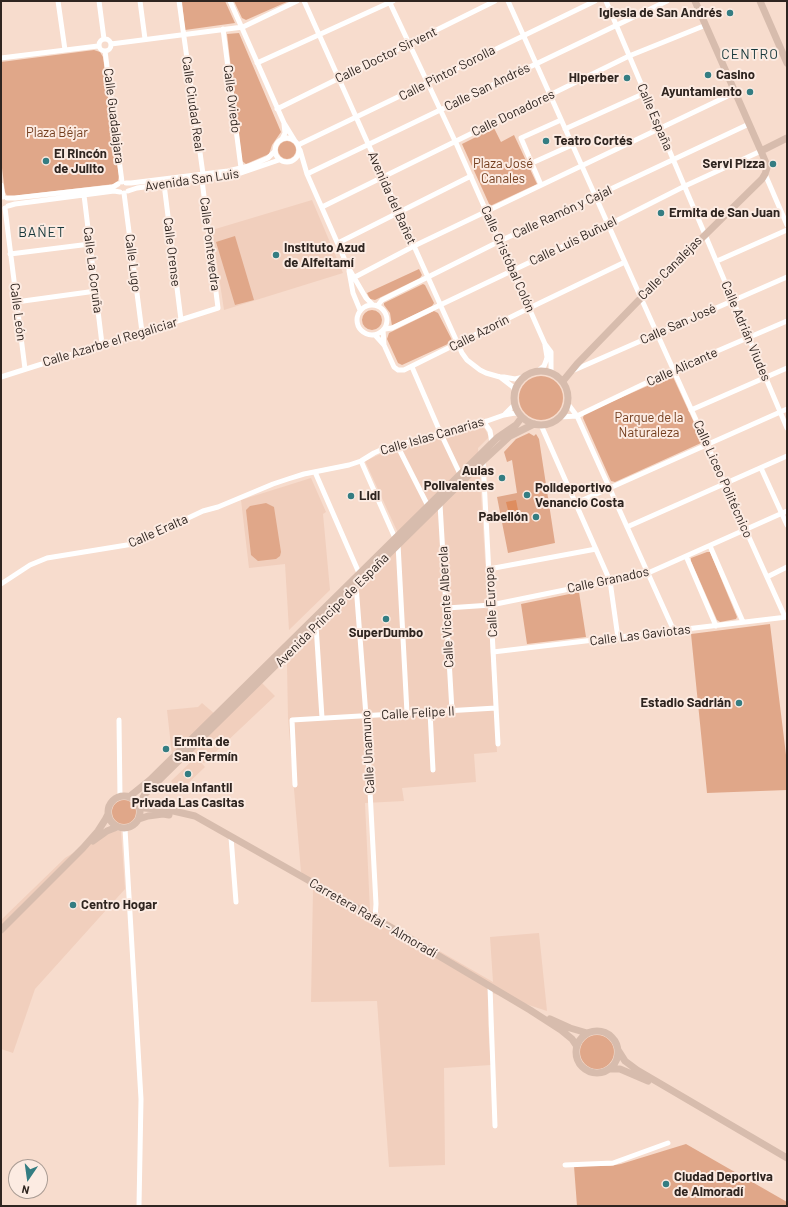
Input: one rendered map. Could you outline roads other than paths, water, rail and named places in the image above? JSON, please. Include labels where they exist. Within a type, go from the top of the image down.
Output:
[{"type":"main road","points":[[695,1],[766,163],[765,174]]},
{"type":"main road","points":[[760,1],[787,63]]},
{"type":"main road","points":[[761,151],[787,138]]},
{"type":"main road","name":"Calle Canalejas","points":[[557,377],[570,372],[640,298],[762,179],[765,174]]},
{"type":"main road","name":"Calle Canalejas","points":[[557,377],[577,364]]},
{"type":"main road","points":[[538,371],[557,377],[566,388],[568,396],[568,404],[560,417],[552,423],[537,424],[521,415],[515,404],[515,391],[524,377],[530,373],[538,371]]},
{"type":"main road","name":"Avenida Príncipe de España","points":[[139,806],[145,794],[356,585],[428,506],[460,474],[492,443],[516,425],[521,415]]},
{"type":"main road","name":"Avenida Príncipe de España","points":[[129,797],[150,780],[359,573],[440,504],[510,436],[537,424]]},
{"type":"main road","points":[[1,930],[98,831],[108,814],[109,805],[120,797],[132,798],[139,806],[141,813],[140,819],[136,824],[130,828],[107,831],[83,848]]},
{"type":"main road","name":"Carretera Rafal - Almoradí","points":[[139,806],[144,808],[169,810],[195,816],[375,918],[530,1010],[561,1030],[572,1039],[576,1046]]},
{"type":"main road","points":[[108,814],[111,822],[121,828]]},
{"type":"main road","name":"Carretera Rafal - Almoradí","points":[[140,819],[148,816],[163,814],[192,820],[215,828]]},
{"type":"main road","name":"Carretera Rafal - Almoradí","points":[[530,1010],[570,1028],[587,1033]]},
{"type":"main road","points":[[669,1089],[620,1069],[610,1069],[593,1073],[584,1069],[578,1062],[576,1046],[581,1038],[591,1031],[602,1031],[610,1035],[616,1043],[618,1050],[626,1061],[633,1067],[787,1158]]},
{"type":"main road","points":[[610,1069],[617,1060],[618,1050]]},
{"type":"street","points":[[58,1],[65,50]]},
{"type":"street","points":[[99,1],[104,39]]},
{"type":"street","points":[[140,1],[145,39]]},
{"type":"street","name":"Calle Ciudad Real","points":[[179,1],[203,177]]},
{"type":"street","points":[[230,1],[243,27],[277,109],[298,145],[306,172],[348,267],[353,293],[360,310]]},
{"type":"street","points":[[111,44],[243,27],[297,1]]},
{"type":"street","name":"Avenida del Bañet","points":[[304,1],[457,344],[468,360],[480,370],[500,377],[515,379],[524,377]]},
{"type":"street","name":"Calle Doctor Sirvent","points":[[277,109],[495,1]]},
{"type":"street","name":"Calle Liceo Politécnico","points":[[508,1],[640,298],[786,617]]},
{"type":"street","name":"Calle Pintor Sorolla","points":[[298,145],[428,84],[595,1]]},
{"type":"street","name":"Calle España","points":[[606,1],[705,234]]},
{"type":"street","name":"Calle San Andrés","points":[[306,172],[368,144],[667,1]]},
{"type":"street","points":[[257,63],[390,2]]},
{"type":"street","name":"Calle Cristóbal Colón","points":[[390,2],[456,141],[545,344],[552,355],[557,377]]},
{"type":"street","name":"Calle Donadores","points":[[322,207],[629,56],[706,25]]},
{"type":"street","name":"Calle Oviedo","points":[[223,29],[241,168]]},
{"type":"street","points":[[98,46],[100,41],[104,39]]},
{"type":"street","points":[[104,39],[108,40],[111,44]]},
{"type":"street","points":[[98,46],[101,50],[105,51],[109,49],[111,44]]},
{"type":"street","points":[[1,58],[98,46]]},
{"type":"street","name":"Calle Guadalajara","points":[[105,51],[122,183]]},
{"type":"street","points":[[352,283],[353,278],[414,246],[736,92]]},
{"type":"street","points":[[565,128],[645,93]]},
{"type":"street","points":[[541,185],[521,138],[561,120]]},
{"type":"street","points":[[284,123],[285,133],[282,139],[278,142],[275,151],[279,160],[288,163],[299,163],[306,172]]},
{"type":"street","name":"Calle Ramón y Cajal","points":[[378,306],[382,300],[500,241],[750,124]]},
{"type":"street","points":[[282,139],[286,138],[298,145]]},
{"type":"street","points":[[293,162],[296,159],[298,145]]},
{"type":"street","points":[[532,163],[572,145]]},
{"type":"street","name":"Avenida San Luis","points":[[5,207],[15,204],[114,191],[124,192],[132,189],[228,172],[268,158],[275,151]]},
{"type":"street","name":"Calle Luis Buñuel","points":[[384,330],[392,328],[608,225],[685,186],[761,151]]},
{"type":"street","name":"Avenida San Luis","points":[[4,197],[14,198],[114,186],[122,183],[131,184],[241,174],[279,160]]},
{"type":"street","points":[[765,174],[787,225]]},
{"type":"street","points":[[338,243],[471,176]]},
{"type":"street","name":"Calle Pontevedra","points":[[203,177],[218,308]]},
{"type":"street","points":[[122,183],[129,186],[124,192],[117,188],[122,183]]},
{"type":"street","name":"Calle Orense","points":[[164,184],[180,320]]},
{"type":"street","name":"Calle León","points":[[1,185],[4,197],[9,202],[5,207],[25,369]]},
{"type":"street","name":"Calle Lugo","points":[[124,192],[142,332]]},
{"type":"street","name":"Calle La Coruña","points":[[84,195],[102,344]]},
{"type":"street","points":[[717,261],[787,230]]},
{"type":"street","name":"Calle Adrián Viudes","points":[[705,234],[787,428]]},
{"type":"street","points":[[10,254],[90,244]]},
{"type":"street","name":"Calle Azorín","points":[[384,345],[394,367],[398,370],[404,370],[625,262]]},
{"type":"street","points":[[348,267],[366,298],[372,304],[382,308],[387,316],[387,325],[384,330],[384,345]]},
{"type":"street","name":"Calle San José","points":[[570,372],[656,333],[787,277]]},
{"type":"street","points":[[16,302],[96,291]]},
{"type":"street","points":[[372,304],[365,306],[360,310],[357,320],[358,325],[365,333],[375,335],[384,345]]},
{"type":"street","name":"Calle Azarbe el Regaliciar","points":[[1,376],[218,308]]},
{"type":"street","name":"Calle Alicante","points":[[577,416],[673,370],[787,321]]},
{"type":"street","points":[[375,335],[384,330]]},
{"type":"street","name":"Calle Cristóbal Colón","points":[[538,371],[544,366],[546,361],[547,357],[545,344]]},
{"type":"street","points":[[412,367],[460,474]]},
{"type":"street","points":[[691,410],[787,368]]},
{"type":"street","name":"Avenida del Bañet","points":[[500,377],[513,387],[515,391]]},
{"type":"street","name":"Calle Islas Canarias","points":[[504,415],[515,404]]},
{"type":"street","points":[[568,404],[577,416],[674,631]]},
{"type":"street","points":[[576,503],[787,409]]},
{"type":"street","name":"Calle Islas Canarias","points":[[315,472],[335,469],[362,461],[385,448],[441,434],[504,415],[515,413],[521,415]]},
{"type":"street","points":[[560,417],[577,416]]},
{"type":"street","points":[[484,422],[492,437],[492,443]]},
{"type":"street","points":[[537,424],[576,503],[610,581],[618,638]]},
{"type":"street","points":[[397,445],[428,506]]},
{"type":"street","points":[[627,527],[787,456]]},
{"type":"street","points":[[362,461],[397,541],[407,713]]},
{"type":"street","name":"Calle Europa","points":[[483,461],[498,744]]},
{"type":"street","points":[[761,468],[784,512],[787,525]]},
{"type":"street","points":[[315,472],[359,573]]},
{"type":"street","name":"Calle Eralta","points":[[1,584],[30,565],[47,558],[133,544],[203,511],[225,504],[273,484],[315,472]]},
{"type":"street","name":"Calle Vicente Alberola","points":[[440,504],[452,711]]},
{"type":"street","name":"Calle Granados","points":[[447,608],[491,605],[648,574],[784,512]]},
{"type":"street","points":[[710,546],[743,622]]},
{"type":"street","points":[[489,569],[596,549]]},
{"type":"street","points":[[686,556],[716,626]]},
{"type":"street","points":[[767,576],[787,567]]},
{"type":"street","name":"Calle Unamuno","points":[[356,585],[366,716],[376,904],[375,918]]},
{"type":"street","name":"Calle Las Gaviotas","points":[[493,652],[786,617]]},
{"type":"street","points":[[316,625],[322,718]]},
{"type":"street","name":"Calle Felipe II","points":[[295,785],[292,720],[496,708]]},
{"type":"street","points":[[430,712],[433,770]]},
{"type":"street","points":[[119,720],[120,797]]},
{"type":"street","points":[[121,828],[141,1099],[139,1206]]},
{"type":"street","points":[[230,837],[236,902]]},
{"type":"street","points":[[490,986],[495,1126]]},
{"type":"street","points":[[565,1165],[614,1163],[668,1143]]},
{"type":"place","name":"Iglesia de San Andrés","points":[[730,13]]},
{"type":"place","name":"Casino","points":[[708,75]]},
{"type":"place","name":"Hiperber","points":[[627,78]]},
{"type":"place","name":"Ayuntamiento","points":[[750,92]]},
{"type":"place","name":"Teatro Cortés","points":[[546,141]]},
{"type":"place","name":"El Rincón de Julito","points":[[46,161]]},
{"type":"place","name":"Servi Pizza","points":[[773,164]]},
{"type":"place","name":"Ermita de San Juan","points":[[661,213]]},
{"type":"place","name":"Instituto Azud de Alfeitamí","points":[[276,255]]},
{"type":"place","name":"Aulas Polivalentes","points":[[502,478]]},
{"type":"place","name":"Polideportivo Venancio Costa","points":[[527,495]]},
{"type":"place","name":"Lidl","points":[[351,496]]},
{"type":"place","name":"Pabellón","points":[[536,517]]},
{"type":"place","name":"SuperDumbo","points":[[386,619]]},
{"type":"place","name":"Estadio Sadrián","points":[[739,703]]},
{"type":"place","name":"Ermita de San Fermín","points":[[166,749]]},
{"type":"place","name":"Escuela Infantil Privada Las Casitas","points":[[188,774]]},
{"type":"place","name":"Centro Hogar","points":[[73,905]]},
{"type":"place","name":"Ciudad Deportiva de Almoradí","points":[[666,1184]]},
{"type":"district","name":"CENTRO","points":[[750,54]]},
{"type":"district","name":"BAÑET","points":[[42,232]]},
{"type":"park label","name":"Plaza Béjar","points":[[57,133]]},
{"type":"park label","name":"Plaza José Canales","points":[[503,172]]},
{"type":"park label","name":"Parque de la Naturaleza","points":[[649,426]]}]
